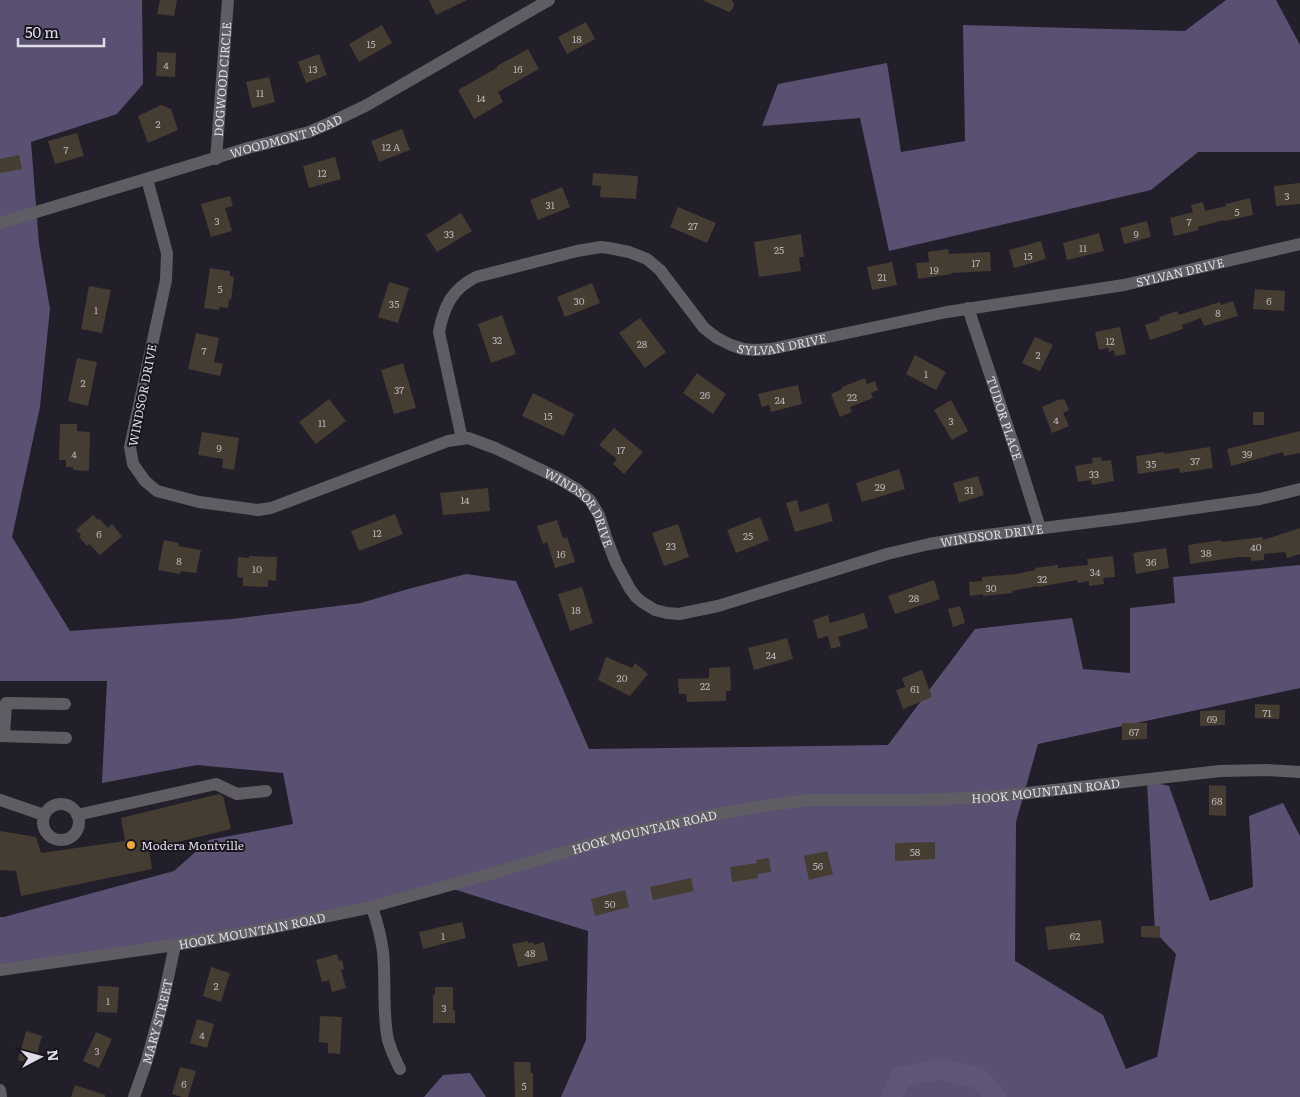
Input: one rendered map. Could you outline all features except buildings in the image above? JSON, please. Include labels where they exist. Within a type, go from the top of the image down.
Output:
[{"type":"street","name":"DOGWOOD CIRCLE","points":[[216,159],[228,0]]},
{"type":"street","name":"WOODMONT ROAD","points":[[0,223],[256,146],[309,132],[330,124],[367,105],[549,0]]},
{"type":"street","name":"WINDSOR DRIVE","points":[[147,179],[166,252],[166,280],[130,447],[133,464],[145,481],[157,490],[199,502],[258,510],[271,508],[448,441],[468,438],[495,448],[558,478],[578,490],[590,500],[599,515],[610,548],[630,589],[636,597],[656,610],[687,614],[887,554],[929,544],[1260,499],[1300,489]]},
{"type":"street","name":"SYLVAN DRIVE","points":[[462,439],[439,332],[441,318],[454,293],[476,277],[577,251],[601,247],[629,252],[647,259],[660,270],[704,328],[717,338],[731,345],[754,350],[771,349],[968,308],[1124,286],[1300,244]]},
{"type":"street","name":"TUDOR PLACE","points":[[968,308],[1040,528]]},
{"type":"street","points":[[65,704],[6,703],[2,736],[66,738]]},
{"type":"street","name":"HOOK MOUNTAIN ROAD","points":[[0,970],[175,945],[372,907],[622,835],[751,808],[806,800],[921,800],[1001,797],[1220,771],[1267,770],[1300,772]]},
{"type":"street","points":[[77,815],[216,784],[237,794],[266,792]]},
{"type":"street","points":[[0,800],[44,815]]},
{"type":"street","points":[[64,804],[70,806],[77,815],[79,820],[76,832],[67,840],[55,840],[45,832],[42,820],[47,810],[52,806],[64,804]]},
{"type":"street","points":[[372,907],[380,932],[383,953],[385,1019],[388,1041],[400,1069]]},
{"type":"street","name":"MARY STREET","points":[[134,1097],[147,1060],[175,945]]},
{"type":"street","points":[[0,1090],[1,1097]]},
{"type":"shaded area","points":[[0,0],[142,0],[143,84],[117,114],[31,142],[39,244],[50,309],[40,407],[12,537],[70,631],[232,619],[361,603],[466,574],[516,581],[589,749],[888,745],[975,629],[1072,618],[1083,669],[1130,673],[1130,608],[1175,603],[1173,577],[1300,565],[1300,688],[1038,744],[1016,822],[1015,961],[1103,1015],[1126,1069],[1157,1057],[1176,954],[1155,932],[1147,781],[1169,786],[1210,901],[1253,887],[1249,816],[1283,803],[1300,836],[1300,1097],[561,1097],[586,1040],[588,931],[440,885],[271,929],[0,972],[0,917],[174,871],[209,840],[293,824],[283,773],[197,765],[102,783],[107,681],[0,681]]},
{"type":"shaded area","points":[[1226,0],[1276,0],[1300,45],[1300,152],[1198,152],[1151,190],[889,251],[860,118],[762,126],[778,84],[887,63],[901,152],[965,141],[963,25],[1185,31]]},
{"type":"shaded area","points":[[470,1073],[486,1097],[424,1097],[443,1075]]},
{"type":"waterway","points":[[891,1097],[901,1077],[941,1069],[979,1078],[996,1097]]},
{"type":"place","name":"Modera Montville","points":[[131,845]]}]
